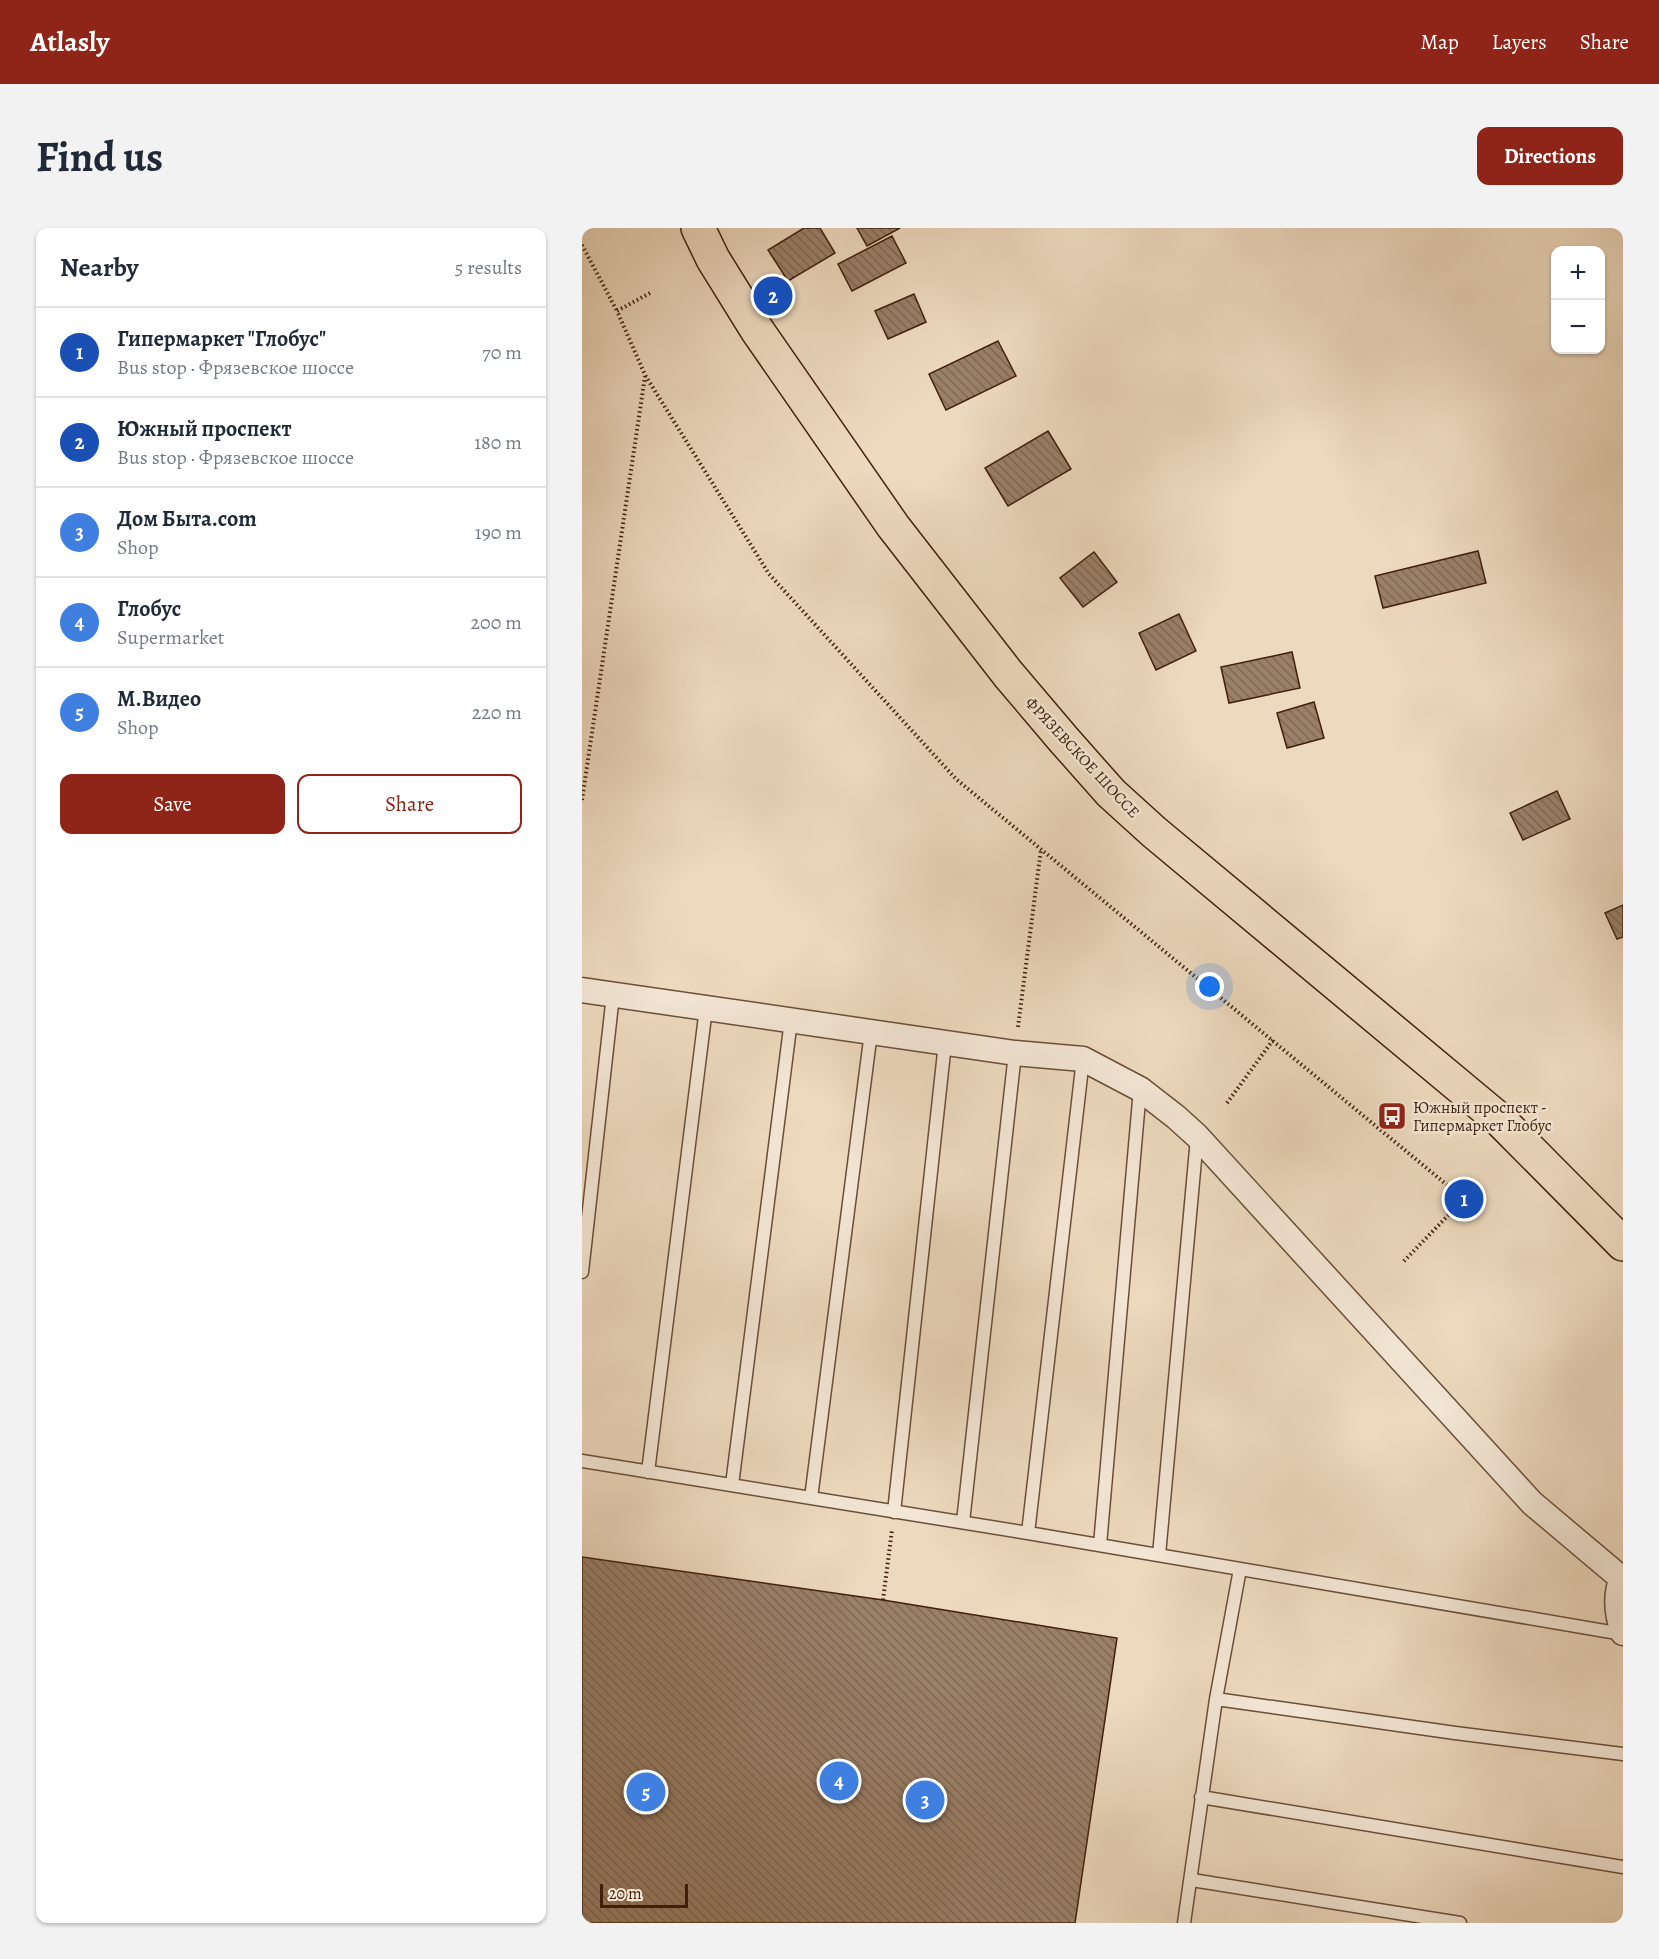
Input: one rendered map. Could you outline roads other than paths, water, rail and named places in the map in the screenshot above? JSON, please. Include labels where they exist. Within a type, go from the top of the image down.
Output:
[{"type":"highway","name":"ФРЯЗЕВСКОЕ ШОССЕ","points":[[698,228],[713,259],[757,330],[893,526],[1008,674],[1112,793],[1154,832],[1501,1121],[1623,1244]]},
{"type":"street","points":[[582,990],[1015,1053],[1083,1059],[1140,1089],[1197,1136],[1532,1503],[1622,1577],[1617,1616],[1623,1633]]},
{"type":"lane","points":[[582,1272],[614,995]]},
{"type":"lane","points":[[648,1472],[706,1008]]},
{"type":"lane","points":[[732,1485],[791,1020]]},
{"type":"lane","points":[[811,1498],[871,1032]]},
{"type":"lane","points":[[894,1512],[945,1043]]},
{"type":"lane","points":[[963,1522],[1015,1053]]},
{"type":"lane","points":[[1028,1533],[1083,1059]]},
{"type":"lane","points":[[1100,1545],[1140,1089]]},
{"type":"lane","points":[[1159,1556],[1197,1136]]},
{"type":"lane","points":[[582,1461],[963,1522],[1623,1633]]},
{"type":"lane","points":[[1184,1923],[1192,1880],[1216,1700],[1240,1569]]},
{"type":"lane","points":[[1216,1700],[1623,1754]]},
{"type":"lane","points":[[1202,1797],[1623,1867]]},
{"type":"lane","points":[[1192,1880],[1460,1923]]},
{"type":"place","name":"Южный проспект","points":[[773,296]]},
{"type":"place","name":"Южный проспект - Гипермаркет Глобус","points":[[1392,1116]]},
{"type":"place","name":"Гипермаркет \"Глобус\"","points":[[1464,1199]]},
{"type":"place","name":"Глобус","points":[[839,1781]]},
{"type":"place","name":"М.Видео","points":[[646,1792]]},
{"type":"place","name":"Дом Быта.com","points":[[925,1800]]}]
